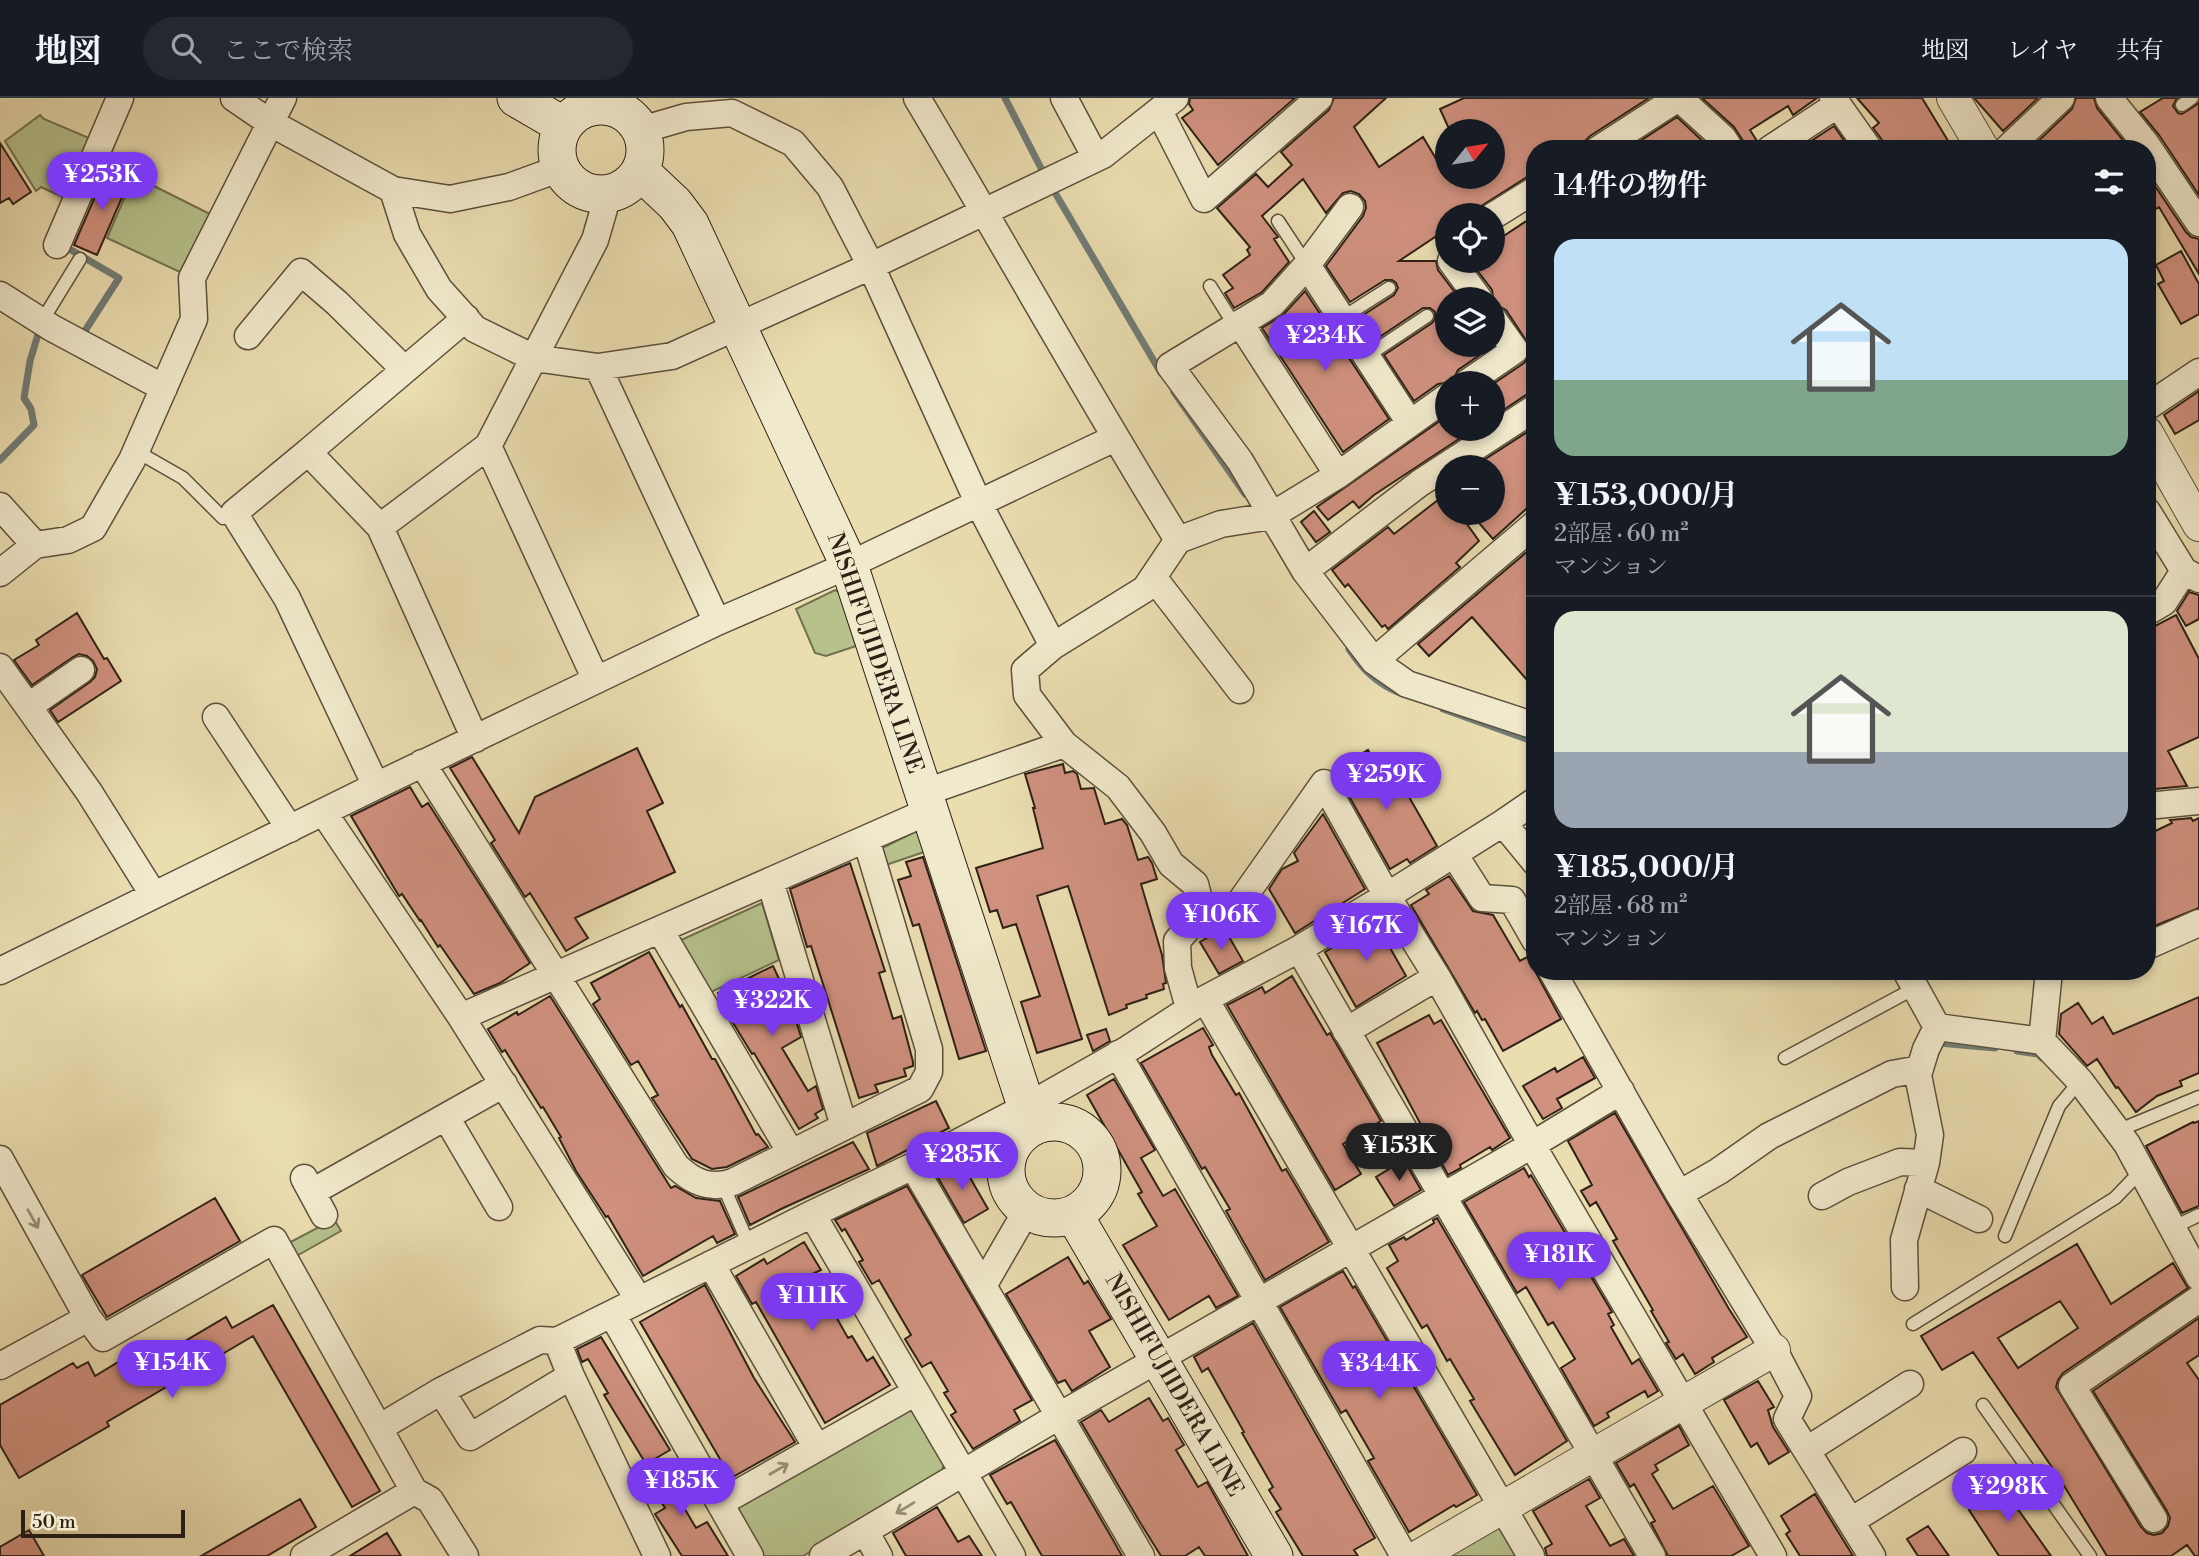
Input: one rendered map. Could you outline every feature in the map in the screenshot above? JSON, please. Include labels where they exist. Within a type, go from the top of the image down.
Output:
[{"type":"main road","points":[[516,98],[564,126]]},
{"type":"main road","points":[[597,102],[622,111],[633,119],[641,130],[645,157],[640,170],[622,189],[603,193],[582,189],[570,181],[561,168],[557,154],[558,139],[564,126],[572,116],[597,102]]},
{"type":"main road","name":"NISHIFUJIIDERA LINE","points":[[640,170],[675,204],[690,223],[849,565],[1029,1117]]},
{"type":"main road","points":[[1029,1117],[1077,1128],[1089,1137],[1098,1150],[1102,1165],[1096,1195],[1074,1215],[1058,1219],[1041,1217],[1027,1210],[1015,1198],[1008,1183],[1006,1167],[1010,1151],[1029,1117]]},
{"type":"main road","name":"NISHIFUJIIDERA LINE","points":[[1074,1215],[1274,1556]]},
{"type":"street","points":[[57,245],[120,98]]},
{"type":"street","points":[[234,98],[269,122],[393,190],[450,199],[509,187],[561,168]]},
{"type":"street","points":[[0,573],[35,545],[68,540],[93,528],[136,451],[194,319],[192,278],[283,98]]},
{"type":"street","points":[[917,98],[1178,541]]},
{"type":"street","points":[[1064,98],[1096,158]]},
{"type":"street","points":[[393,190],[407,234],[439,289],[475,329],[534,358],[598,367],[672,356],[871,266],[1096,158],[1167,105],[1204,199],[1319,98]]},
{"type":"street","points":[[1613,140],[1679,98],[1724,140]]},
{"type":"street","points":[[1953,98],[1978,140]]},
{"type":"street","points":[[2017,140],[2061,98]]},
{"type":"street","points":[[2109,98],[2143,140]]},
{"type":"street","points":[[1782,140],[1835,101],[1863,140]]},
{"type":"street","points":[[641,130],[737,106],[793,143],[830,187],[871,266],[978,502],[1053,646]]},
{"type":"street","points":[[2156,159],[2199,223]]},
{"type":"street","points":[[380,527],[488,446],[595,240],[604,209],[603,193]]},
{"type":"street","points":[[1505,209],[1526,196]]},
{"type":"street","points":[[1350,208],[1307,265],[1272,304],[1170,366],[1240,461],[1305,571],[1374,661],[1407,684],[1526,723]]},
{"type":"street","points":[[1307,265],[1410,423]]},
{"type":"street","points":[[247,336],[300,272],[337,303],[404,369]]},
{"type":"street","points":[[0,295],[164,388]]},
{"type":"street","points":[[376,786],[286,598],[234,513],[466,318]]},
{"type":"street","points":[[1238,325],[1338,475]]},
{"type":"street","points":[[1505,336],[1515,350],[1505,357]]},
{"type":"street","points":[[1484,371],[1505,357]]},
{"type":"street","points":[[598,367],[717,622]]},
{"type":"street","points":[[2156,401],[2199,372]]},
{"type":"street","points":[[1202,912],[1195,884],[1171,864],[1153,833],[1118,787],[1064,744],[1027,695],[1024,670],[1053,646],[1145,589],[1178,541],[1221,523],[1271,516],[1338,475],[1435,405]]},
{"type":"street","points":[[1305,571],[1420,483],[1526,414]]},
{"type":"street","points":[[0,971],[422,763],[717,622],[849,565],[1115,438]]},
{"type":"street","points":[[488,446],[596,680]]},
{"type":"street","points":[[2156,448],[2197,518]]},
{"type":"street","points":[[308,452],[380,527],[475,739]]},
{"type":"street","points":[[0,506],[35,545]]},
{"type":"street","points":[[2156,525],[2192,575],[2156,607]]},
{"type":"street","points":[[1374,661],[1526,532]]},
{"type":"street","points":[[1153,577],[1240,690]]},
{"type":"street","points":[[0,667],[89,792],[153,894]]},
{"type":"street","points":[[29,706],[81,670]]},
{"type":"street","points":[[216,717],[290,829]]},
{"type":"street","points":[[461,1017],[866,839],[926,802],[1064,744]]},
{"type":"street","points":[[422,763],[677,1166],[696,1182],[723,1185],[791,1153],[920,1089],[929,1072],[929,1049],[866,839]]},
{"type":"street","points":[[1202,912],[1222,921],[1231,915],[1324,783],[1387,896],[1437,977],[1532,1145],[1773,1556]]},
{"type":"street","points":[[2156,805],[2199,801]]},
{"type":"street","points":[[379,1428],[441,1391],[540,1340],[558,1341],[812,1214],[913,1166],[1029,1117],[1197,1003],[1298,949],[1526,807]]},
{"type":"street","points":[[324,813],[461,1017],[639,1300]]},
{"type":"street","points":[[1503,823],[1526,852]]},
{"type":"street","points":[[1454,854],[1482,898],[1512,900],[1526,924]]},
{"type":"street","points":[[770,881],[844,1126]]},
{"type":"street","points":[[1202,912],[1177,941],[1178,968],[1197,1003],[1352,1248],[1531,1556]]},
{"type":"street","points":[[2156,942],[2199,923]]},
{"type":"street","points":[[660,930],[791,1153]]},
{"type":"street","points":[[1298,949],[1651,1556]]},
{"type":"street","points":[[1346,1031],[1437,977]]},
{"type":"street","points":[[1557,980],[1679,1194],[1774,1350],[1798,1396],[1787,1419],[1872,1556]]},
{"type":"street","points":[[1912,980],[1937,1027]]},
{"type":"street","points":[[2042,1041],[2048,980]]},
{"type":"street","points":[[1937,1027],[2042,1041],[2080,1081],[2117,1131],[2199,1277]]},
{"type":"street","points":[[1905,1287],[1903,1240],[1926,1163],[1930,1135],[1918,1075],[1926,1049],[1937,1027]]},
{"type":"street","points":[[1118,1055],[1404,1556]]},
{"type":"street","points":[[1679,1194],[1769,1136],[1892,1074],[1920,1069]]},
{"type":"street","points":[[313,1195],[504,1084]]},
{"type":"street","points":[[823,1556],[1059,1416],[1532,1145],[1621,1091]]},
{"type":"street","points":[[446,1117],[499,1208]]},
{"type":"street","points":[[0,1159],[88,1318],[103,1338],[274,1240],[414,1491],[430,1500],[465,1556]]},
{"type":"street","points":[[1822,1196],[1848,1182],[1900,1162],[1926,1163]]},
{"type":"street","points":[[913,1166],[1141,1556]]},
{"type":"street","points":[[1918,1189],[1979,1219]]},
{"type":"street","points":[[983,1286],[1027,1210]]},
{"type":"street","points":[[812,1214],[1012,1556]]},
{"type":"street","points":[[711,1264],[817,1448]]},
{"type":"street","points":[[2154,1519],[2072,1386],[2199,1300]]},
{"type":"street","points":[[612,1314],[750,1556]]},
{"type":"street","points":[[0,1366],[88,1318]]},
{"type":"street","points":[[558,1341],[571,1376],[657,1556]]},
{"type":"street","points":[[1419,1556],[1774,1350]]},
{"type":"street","points":[[441,1391],[470,1437],[571,1376]]},
{"type":"street","points":[[1807,1451],[1910,1384]]},
{"type":"street","points":[[720,1503],[916,1391]]},
{"type":"street","points":[[1851,1521],[1963,1451]]},
{"type":"street","points":[[304,1556],[414,1491]]},
{"type":"street","points":[[864,1531],[879,1556]]},
{"type":"lane","points":[[1278,221],[1307,265]]},
{"type":"lane","points":[[47,324],[80,259]]},
{"type":"lane","points":[[1210,286],[1238,325]]},
{"type":"lane","points":[[1342,318],[1389,288]]},
{"type":"lane","points":[[1367,356],[1427,316]]},
{"type":"lane","points":[[136,451],[183,478],[223,518],[234,513]]},
{"type":"lane","points":[[1785,1058],[1909,980]]},
{"type":"lane","points":[[2005,1237],[2059,1106],[2080,1081]]},
{"type":"lane","points":[[2117,1131],[2199,1097]]},
{"type":"lane","points":[[1913,1324],[2115,1198],[2141,1171]]},
{"type":"lane","points":[[723,1185],[749,1245]]},
{"type":"lane","points":[[2172,1228],[2199,1215]]},
{"type":"lane","points":[[1983,1405],[2090,1556]]},
{"type":"green space","points":[[40,115],[96,141],[71,201],[41,187],[36,191],[5,141]]},
{"type":"green space","points":[[134,176],[212,215],[184,274],[107,238]]},
{"type":"green space","points":[[835,590],[839,592],[856,646],[826,656],[815,653],[796,609]]},
{"type":"green space","points":[[917,831],[924,852],[886,865],[880,849]]},
{"type":"green space","points":[[762,903],[779,960],[709,993],[679,941]]},
{"type":"green space","points":[[334,1219],[341,1231],[293,1258],[285,1245]]},
{"type":"green space","points":[[904,1410],[914,1411],[944,1465],[940,1475],[803,1556],[762,1556],[738,1514],[740,1505]]},
{"type":"green space","points":[[1493,1526],[1505,1529],[1520,1556],[1441,1556]]},
{"type":"building","points":[[1190,98],[1295,98],[1218,165],[1182,118],[1193,110],[1189,104]]},
{"type":"building","points":[[1334,98],[1386,98],[1354,127],[1379,167],[1423,137],[1435,157],[1435,189],[1505,189],[1505,119],[1445,119],[1440,109],[1464,98],[1649,98],[1586,140],[1526,140],[1526,178],[1486,203],[1435,203],[1435,237],[1399,261],[1435,261],[1435,273],[1440,273],[1451,287],[1435,287],[1435,312],[1430,308],[1423,308],[1375,340],[1360,317],[1394,295],[1398,288],[1396,283],[1385,280],[1350,302],[1326,266],[1366,208],[1365,201],[1359,194],[1351,191],[1343,193],[1326,213],[1303,179],[1262,216],[1278,237],[1274,239],[1289,262],[1262,292],[1234,308],[1225,293],[1233,288],[1223,275],[1250,255],[1247,250],[1250,247],[1217,208],[1256,174],[1268,187],[1292,165],[1281,152],[1329,110]]},
{"type":"building","points":[[1702,98],[1817,98],[1793,115],[1788,106],[1750,130],[1756,140],[1742,140],[1734,127]]},
{"type":"building","points":[[1857,98],[1922,98],[1948,140],[1882,140],[1873,128],[1879,123]]},
{"type":"building","points":[[1974,98],[2038,98],[2003,131]]},
{"type":"building","points":[[2076,98],[2094,98],[2097,108],[2123,140],[2039,140],[2072,109]]},
{"type":"building","points":[[2163,98],[2177,98],[2173,106],[2182,114],[2199,103],[2199,195],[2159,135],[2140,112]]},
{"type":"building","points":[[1677,117],[1701,140],[1642,140]]},
{"type":"building","points":[[1834,126],[1844,140],[1813,140]]},
{"type":"building","points":[[0,143],[31,192],[13,204],[9,198],[0,203]]},
{"type":"building","points":[[107,169],[130,179],[97,255],[74,245]]},
{"type":"building","points":[[2156,187],[2186,232],[2199,239],[2199,274],[2159,207],[2156,209]]},
{"type":"building","points":[[1526,221],[1526,340],[1505,310],[1505,287],[1490,287],[1479,273],[1505,273],[1505,235]]},
{"type":"building","points":[[2181,251],[2199,284],[2199,314],[2181,324],[2158,284],[2164,281],[2156,265]]},
{"type":"building","points":[[1305,291],[1389,419],[1343,452],[1262,328],[1283,315]]},
{"type":"building","points":[[1435,319],[1435,357],[1477,357],[1458,371],[1435,371],[1435,386],[1414,401],[1384,355]]},
{"type":"building","points":[[1526,360],[1526,395],[1505,409],[1505,376]]},
{"type":"building","points":[[2199,391],[2199,420],[2175,434],[2164,415]]},
{"type":"building","points":[[1435,424],[1435,441],[1456,441],[1374,495],[1359,508],[1353,501],[1328,520],[1317,507]]},
{"type":"building","points":[[1526,433],[1526,509],[1493,539],[1481,525],[1505,525],[1505,455],[1492,455]]},
{"type":"building","points":[[1435,502],[1435,525],[1468,525],[1479,541],[1456,563],[1460,567],[1388,629],[1385,625],[1382,627],[1348,584],[1345,587],[1332,570],[1388,527],[1394,534]]},
{"type":"building","points":[[1314,511],[1330,532],[1316,542],[1301,522]]},
{"type":"building","points":[[1526,553],[1526,679],[1472,617],[1429,656],[1418,644]]},
{"type":"building","points":[[2189,592],[2199,595],[2199,619],[2186,626],[2177,611]]},
{"type":"building","points":[[77,613],[104,659],[107,658],[121,681],[58,722],[50,710],[95,677],[97,669],[93,661],[79,654],[32,685],[14,660],[39,645],[36,640]]},
{"type":"building","points":[[2176,615],[2199,659],[2199,737],[2168,751],[2187,786],[2156,789],[2156,625]]},
{"type":"building","points":[[637,748],[663,803],[647,811],[675,872],[575,918],[588,938],[566,951],[530,893],[525,897],[491,843],[495,840],[450,768],[472,757],[519,833],[535,797]]},
{"type":"building","points":[[1368,750],[1393,785],[1400,781],[1437,846],[1410,863],[1407,859],[1390,869],[1345,789],[1349,787],[1338,768]]},
{"type":"building","points":[[1063,764],[1065,773],[1073,771],[1077,774],[1081,789],[1094,788],[1105,824],[1122,819],[1127,825],[1138,860],[1148,857],[1152,863],[1157,879],[1141,884],[1162,955],[1166,983],[1163,984],[1164,989],[1146,995],[1147,998],[1126,1005],[1127,1008],[1109,1015],[1068,886],[1037,896],[1082,1039],[1037,1053],[1021,1002],[1040,996],[1016,924],[1003,928],[997,910],[990,912],[976,868],[1043,848],[1025,774]]},
{"type":"building","points":[[410,787],[422,807],[428,803],[530,963],[500,983],[474,994],[402,894],[399,896],[351,816]]},
{"type":"building","points":[[1323,814],[1365,889],[1295,933],[1269,889],[1282,869],[1298,861],[1294,853]]},
{"type":"building","points":[[2191,818],[2193,821],[2199,818],[2199,908],[2156,925],[2156,831],[2172,823],[2170,820]]},
{"type":"building","points":[[923,857],[986,1051],[959,1059],[919,924],[913,926],[898,880],[911,876],[906,862]]},
{"type":"building","points":[[850,863],[885,971],[879,973],[893,1019],[901,1016],[913,1062],[913,1066],[904,1069],[906,1076],[875,1085],[878,1092],[859,1098],[790,889]]},
{"type":"building","points":[[1449,876],[1473,911],[1493,915],[1520,961],[1526,958],[1526,980],[1540,980],[1561,1019],[1503,1051],[1485,1019],[1482,1020],[1477,1011],[1475,1013],[1411,905],[1429,894],[1426,890]]},
{"type":"building","points":[[1379,919],[1393,943],[1389,946],[1406,976],[1356,1007],[1325,952]]},
{"type":"building","points":[[1213,934],[1223,937],[1228,935],[1243,961],[1219,974],[1200,942]]},
{"type":"building","points":[[649,952],[712,1059],[715,1059],[756,1135],[758,1134],[768,1147],[727,1167],[712,1169],[692,1159],[652,1098],[658,1095],[638,1061],[631,1065],[593,1004],[600,999],[591,983]]},
{"type":"building","points":[[773,966],[791,1004],[801,1037],[782,1048],[808,1091],[816,1086],[823,1109],[815,1114],[818,1118],[799,1129],[732,1021],[718,993]]},
{"type":"building","points":[[1292,976],[1327,1035],[1330,1033],[1381,1121],[1343,1144],[1361,1174],[1335,1190],[1227,1005],[1262,987],[1265,993]]},
{"type":"building","points":[[550,996],[671,1188],[675,1186],[696,1198],[720,1201],[735,1234],[717,1243],[713,1236],[643,1276],[608,1216],[606,1217],[576,1171],[559,1138],[561,1137],[543,1107],[541,1108],[505,1050],[502,1052],[488,1029]]},
{"type":"building","points":[[2199,997],[2199,1073],[2180,1081],[2182,1086],[2157,1096],[2136,1112],[2097,1059],[2087,1066],[2059,1034],[2061,1014],[2078,1003],[2092,1024],[2103,1017],[2113,1034]]},
{"type":"building","points":[[1429,1015],[1434,1024],[1441,1020],[1510,1138],[1492,1150],[1490,1147],[1448,1175],[1377,1043]]},
{"type":"building","points":[[1203,1028],[1213,1045],[1209,1047],[1212,1055],[1236,1095],[1239,1093],[1282,1171],[1286,1169],[1329,1242],[1265,1280],[1226,1211],[1230,1209],[1205,1167],[1202,1169],[1141,1063]]},
{"type":"building","points":[[1106,1029],[1110,1041],[1093,1051],[1087,1035]]},
{"type":"building","points":[[1583,1057],[1595,1078],[1557,1099],[1562,1108],[1543,1119],[1523,1086],[1555,1068],[1557,1072]]},
{"type":"building","points":[[1114,1079],[1155,1150],[1141,1158],[1163,1196],[1175,1189],[1238,1296],[1216,1308],[1209,1296],[1169,1320],[1123,1245],[1157,1226],[1138,1194],[1142,1192],[1087,1095]]},
{"type":"building","points":[[936,1101],[949,1128],[877,1166],[867,1133]]},
{"type":"building","points":[[1615,1113],[1747,1337],[1712,1358],[1714,1362],[1695,1374],[1683,1354],[1676,1359],[1666,1343],[1669,1342],[1651,1311],[1653,1310],[1613,1241],[1617,1239],[1596,1202],[1590,1206],[1581,1191],[1592,1185],[1568,1141]]},
{"type":"building","points":[[2199,1121],[2199,1206],[2182,1213],[2146,1146]]},
{"type":"building","points":[[853,1142],[869,1169],[750,1225],[738,1197]]},
{"type":"building","points":[[1404,1160],[1421,1190],[1394,1206],[1376,1177]]},
{"type":"building","points":[[961,1162],[988,1209],[964,1223],[937,1176]]},
{"type":"building","points":[[1524,1168],[1529,1177],[1531,1175],[1612,1312],[1608,1314],[1614,1325],[1611,1327],[1632,1364],[1639,1359],[1658,1391],[1648,1397],[1645,1391],[1607,1413],[1609,1417],[1594,1426],[1561,1368],[1575,1359],[1553,1322],[1548,1325],[1526,1287],[1517,1293],[1464,1202]]},
{"type":"building","points":[[907,1186],[1032,1400],[1014,1410],[1020,1421],[973,1449],[951,1415],[956,1412],[944,1393],[948,1391],[931,1362],[922,1367],[905,1339],[911,1335],[879,1280],[872,1284],[859,1262],[863,1260],[845,1229],[842,1231],[835,1220]]},
{"type":"building","points":[[215,1198],[240,1241],[107,1317],[82,1275]]},
{"type":"building","points":[[1437,1218],[1567,1441],[1515,1475],[1470,1401],[1474,1399],[1450,1359],[1447,1361],[1427,1325],[1422,1328],[1387,1268],[1398,1261],[1389,1245],[1404,1237],[1406,1240],[1434,1223],[1433,1220]]},
{"type":"building","points":[[804,1242],[821,1270],[812,1274],[848,1338],[852,1336],[867,1361],[873,1357],[890,1385],[825,1423],[756,1302],[752,1304],[736,1276],[764,1259],[767,1264]]},
{"type":"building","points":[[2077,1244],[2111,1304],[2173,1263],[2188,1288],[2063,1373],[2056,1387],[2141,1527],[2154,1535],[2162,1533],[2170,1518],[2167,1511],[2093,1391],[2199,1318],[2199,1355],[2187,1363],[2199,1380],[2199,1556],[2195,1556],[2187,1545],[2171,1556],[2107,1556],[2058,1476],[1973,1352],[1942,1370],[1921,1336]],"holes":[[[2060,1301],[2078,1328],[2018,1368],[1998,1338]]]},
{"type":"building","points":[[1068,1257],[1084,1284],[1088,1281],[1111,1319],[1089,1331],[1110,1367],[1072,1391],[1065,1380],[1058,1383],[1006,1294]]},
{"type":"building","points":[[1343,1271],[1353,1288],[1355,1286],[1477,1495],[1456,1507],[1454,1505],[1409,1532],[1368,1461],[1374,1458],[1346,1410],[1341,1413],[1280,1307]]},
{"type":"building","points":[[705,1285],[754,1378],[795,1442],[731,1478],[640,1322]]},
{"type":"building","points":[[273,1305],[380,1491],[352,1507],[253,1336],[107,1422],[109,1426],[19,1478],[0,1445],[0,1405],[73,1363],[77,1368],[88,1362],[95,1376],[133,1353],[141,1367],[226,1317],[232,1328]]},
{"type":"building","points":[[1253,1323],[1375,1538],[1354,1550],[1358,1556],[1303,1556],[1276,1512],[1281,1509],[1269,1490],[1273,1487],[1242,1433],[1244,1432],[1208,1368],[1202,1372],[1194,1357]]},
{"type":"building","points":[[601,1337],[670,1450],[646,1464],[604,1395],[608,1393],[588,1359],[582,1362],[577,1349]]},
{"type":"building","points":[[1758,1381],[1774,1407],[1768,1410],[1773,1427],[1789,1452],[1769,1464],[1757,1443],[1751,1447],[1724,1400]]},
{"type":"building","points":[[1149,1398],[1163,1421],[1168,1418],[1184,1445],[1176,1450],[1198,1487],[1207,1482],[1248,1556],[1205,1556],[1199,1547],[1185,1556],[1161,1556],[1081,1422],[1101,1410],[1109,1422]]},
{"type":"building","points":[[1679,1426],[1689,1445],[1655,1465],[1658,1470],[1652,1474],[1673,1509],[1713,1486],[1749,1546],[1731,1556],[1668,1556],[1651,1523],[1655,1521],[1634,1484],[1630,1487],[1616,1463]]},
{"type":"building","points":[[1055,1440],[1122,1556],[1042,1556],[1011,1502],[1007,1504],[990,1475]]},
{"type":"building","points":[[664,1462],[681,1491],[676,1494],[696,1528],[707,1522],[728,1556],[682,1556],[655,1514],[665,1508],[644,1474]]},
{"type":"building","points":[[1589,1479],[1600,1498],[1586,1506],[1610,1546],[1624,1539],[1634,1556],[1547,1556],[1545,1548],[1552,1544],[1533,1511]]},
{"type":"building","points":[[2013,1481],[2026,1497],[2015,1505],[2051,1556],[1999,1556],[1969,1510]]},
{"type":"building","points":[[1815,1494],[1853,1556],[1800,1556],[1786,1534],[1790,1531],[1781,1516]]},
{"type":"building","points":[[300,1499],[316,1527],[267,1556],[201,1556]]},
{"type":"building","points":[[937,1507],[958,1542],[969,1536],[982,1556],[906,1556],[893,1533]]},
{"type":"building","points":[[1928,1526],[1949,1556],[1918,1556],[1907,1539]]},
{"type":"building","points":[[29,1530],[44,1556],[0,1556],[0,1547]]},
{"type":"building","points":[[387,1533],[401,1556],[350,1556]]},
{"type":"waterway","points":[[1005,98],[1043,172]]},
{"type":"waterway","points":[[1054,191],[1161,373]]},
{"type":"waterway","points":[[66,247],[119,278],[81,337]]},
{"type":"waterway","points":[[0,460],[34,425],[31,409],[24,398],[30,361],[39,331],[44,329]]},
{"type":"waterway","points":[[1174,392],[1245,494]]},
{"type":"waterway","points":[[1349,649],[1372,676],[1402,694]]},
{"type":"waterway","points":[[1443,709],[1526,739]]},
{"type":"waterway","points":[[1939,1043],[1995,1048]]},
{"type":"waterway","points":[[2017,1051],[2038,1054],[2042,1058]]}]
